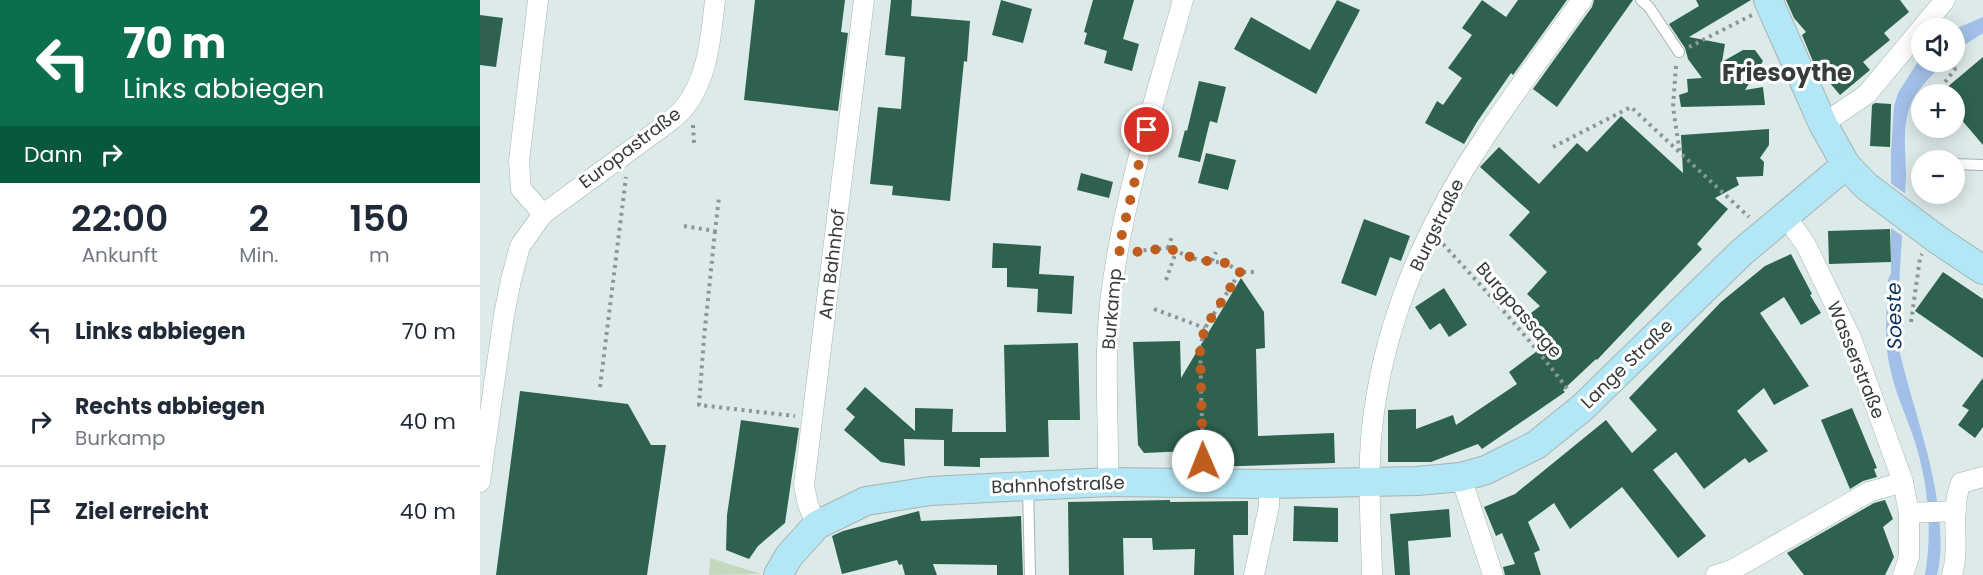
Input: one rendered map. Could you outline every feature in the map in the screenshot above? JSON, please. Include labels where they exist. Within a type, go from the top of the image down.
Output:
[{"type":"street","points":[[538,0],[519,161],[521,189],[543,214]]},
{"type":"street","name":"Europastraße","points":[[480,482],[511,280],[520,246],[543,214],[665,125],[683,109],[696,90],[706,60],[715,0]]},
{"type":"street","name":"Am Bahnhof","points":[[817,525],[808,505],[804,485],[864,0]]},
{"type":"street","name":"Burkamp","points":[[1108,482],[1108,332],[1118,251],[1149,119],[1183,0]]},
{"type":"street","name":"Burgstraße","points":[[1369,482],[1374,412],[1383,365],[1392,331],[1417,260],[1452,191],[1484,137],[1582,0]]},
{"type":"street","points":[[1823,124],[1867,93],[1945,0]]},
{"type":"street","points":[[1769,3],[1823,124],[1846,165],[1866,186],[1983,270]]},
{"type":"street","name":"Lange Straße","points":[[1369,482],[1461,477],[1486,470],[1536,445],[1582,408],[1742,252],[1846,165]]},
{"type":"street","name":"Wasserstraße","points":[[1775,223],[1806,245],[1851,338],[1913,512],[1908,557],[1903,575]]},
{"type":"street","points":[[1461,477],[1493,575]]},
{"type":"street","points":[[1952,575],[1957,545],[1949,511],[1961,483],[1983,477]]},
{"type":"street","name":"Bahnhofstraße","points":[[778,575],[789,556],[817,525],[866,501],[930,491],[1108,482],[1269,484],[1369,482]]},
{"type":"street","points":[[1369,482],[1372,575]]},
{"type":"street","points":[[1716,575],[1732,570],[1869,492],[1903,482]]},
{"type":"street","points":[[1254,575],[1269,506],[1269,484]]},
{"type":"street","points":[[1913,512],[1949,511]]},
{"type":"lane","points":[[1641,0],[1649,7],[1679,52]]},
{"type":"lane","points":[[1965,164],[1983,165]]},
{"type":"lane","points":[[1028,486],[1030,575]]},
{"type":"path","points":[[1681,154],[1673,107],[1679,52],[1769,3]]},
{"type":"path","points":[[1944,84],[1953,72]]},
{"type":"path","points":[[1553,147],[1630,107],[1681,154],[1775,223]]},
{"type":"path","points":[[600,387],[626,176],[617,160]]},
{"type":"path","points":[[719,196],[699,405],[813,418]]},
{"type":"path","points":[[684,226],[716,231]]},
{"type":"path","points":[[1911,322],[1920,258],[1921,226]]},
{"type":"path","name":"Burgpassage","points":[[1430,234],[1495,299],[1541,353],[1582,408]]},
{"type":"path","points":[[1168,248],[1172,236]]},
{"type":"path","points":[[1118,251],[1135,252],[1168,248],[1198,260],[1226,263],[1240,272],[1254,272]]},
{"type":"path","points":[[1166,280],[1176,252]]},
{"type":"path","points":[[1212,261],[1216,252]]},
{"type":"path","points":[[1203,483],[1200,348],[1205,328],[1240,272]]},
{"type":"path","points":[[1154,309],[1205,328]]},
{"type":"green space","points":[[710,558],[761,574],[709,575]]},
{"type":"water","points":[[1983,17],[1983,33],[1965,45],[1965,25]]},
{"type":"water","name":"Soeste","points":[[1911,72],[1935,72],[1924,84],[1911,84],[1911,104],[1905,134],[1906,176],[1898,336],[1904,370],[1936,494],[1941,538],[1937,575],[1925,575],[1929,539],[1928,504],[1917,450],[1893,380],[1886,338],[1888,280],[1891,273],[1891,152],[1894,107],[1898,93]]},
{"type":"pier","points":[[1889,182],[1907,195],[1904,237],[1889,227]]},
{"type":"building","points":[[755,0],[845,0],[841,32],[848,33],[838,111],[744,100]]},
{"type":"building","points":[[891,0],[912,0],[911,16],[970,21],[950,201],[892,195],[893,186],[870,184],[878,107],[901,109],[905,57],[885,55]]},
{"type":"building","points":[[1001,0],[1032,9],[1023,43],[992,35]]},
{"type":"building","points":[[1093,0],[1134,0],[1123,39],[1139,44],[1132,71],[1104,63],[1107,51],[1084,44],[1087,33],[1084,32]]},
{"type":"building","points":[[1337,0],[1360,10],[1316,94],[1234,49],[1251,17],[1310,50]]},
{"type":"building","points":[[1482,0],[1506,17],[1518,0],[1567,0],[1513,75],[1511,73],[1464,144],[1425,123],[1437,101],[1443,105],[1462,78],[1448,68],[1472,35],[1462,28]]},
{"type":"building","points":[[1594,0],[1633,0],[1557,107],[1533,89],[1592,7]]},
{"type":"building","points":[[1696,0],[1751,0],[1689,37],[1725,44],[1722,62],[1743,50],[1755,50],[1763,61],[1745,90],[1763,87],[1765,105],[1681,107],[1679,95],[1688,92],[1687,79],[1702,78],[1688,59],[1685,48],[1669,24],[1699,6]]},
{"type":"building","points":[[1786,0],[1900,0],[1909,12],[1884,33],[1890,40],[1863,62],[1870,70],[1840,95],[1814,64],[1802,35],[1806,32],[1794,18]]},
{"type":"building","points":[[480,15],[503,18],[496,67],[480,65]]},
{"type":"building","points":[[1983,57],[1983,145],[1965,124],[1965,84],[1951,84]]},
{"type":"building","points":[[1199,81],[1226,87],[1217,123],[1210,121],[1200,162],[1178,157]]},
{"type":"building","points":[[1875,103],[1891,104],[1890,147],[1870,146],[1872,105]]},
{"type":"building","points":[[1621,116],[1683,173],[1681,135],[1769,129],[1769,145],[1760,158],[1764,162],[1763,176],[1736,177],[1739,185],[1715,198],[1728,209],[1697,244],[1702,249],[1597,360],[1563,390],[1565,392],[1482,449],[1478,444],[1431,462],[1388,462],[1388,410],[1416,409],[1416,429],[1453,415],[1456,425],[1517,384],[1509,372],[1548,343],[1526,317],[1540,306],[1527,294],[1547,272],[1509,235],[1530,212],[1480,167],[1499,147],[1539,184],[1577,143],[1587,152]]},
{"type":"building","points":[[1206,153],[1236,160],[1228,190],[1198,183]]},
{"type":"building","points":[[1081,173],[1113,182],[1109,198],[1077,190]]},
{"type":"building","points":[[1364,219],[1410,236],[1401,261],[1390,257],[1376,296],[1341,283]]},
{"type":"building","points":[[1890,229],[1891,262],[1829,264],[1828,231]]},
{"type":"building","points":[[993,243],[1041,246],[1039,274],[1074,276],[1072,314],[1037,312],[1038,289],[1007,287],[1007,268],[992,268]]},
{"type":"building","points":[[1791,254],[1821,313],[1801,325],[1784,297],[1760,313],[1809,386],[1774,405],[1764,388],[1737,411],[1768,451],[1749,463],[1745,458],[1704,489],[1676,452],[1653,470],[1706,536],[1678,558],[1622,487],[1570,529],[1554,503],[1528,522],[1540,550],[1534,553],[1541,575],[1505,575],[1503,567],[1515,564],[1502,533],[1496,536],[1484,507],[1515,494],[1606,420],[1632,453],[1657,430],[1629,398],[1721,302],[1765,266]]},
{"type":"building","points":[[1943,272],[1983,299],[1983,358],[1915,311]]},
{"type":"building","points":[[1241,278],[1264,312],[1265,348],[1256,349],[1258,436],[1334,433],[1335,463],[1212,467],[1211,450],[1144,453],[1138,445],[1133,342],[1180,341],[1181,378]]},
{"type":"building","points":[[1444,288],[1467,325],[1449,337],[1440,323],[1430,330],[1415,307]]},
{"type":"building","points":[[1078,343],[1080,420],[1048,420],[1049,457],[980,458],[980,467],[944,466],[944,440],[904,439],[905,466],[881,462],[844,430],[855,417],[846,409],[865,387],[915,431],[915,408],[953,409],[952,432],[1006,432],[1004,345]]},
{"type":"building","points":[[1983,378],[1983,427],[1975,438],[1958,425],[1969,410],[1962,406]]},
{"type":"building","points":[[520,391],[628,404],[651,445],[666,445],[647,575],[496,575]]},
{"type":"building","points":[[1852,408],[1877,468],[1874,469],[1877,477],[1863,481],[1850,489],[1821,420]]},
{"type":"building","points":[[741,420],[799,428],[785,523],[758,546],[749,559],[726,550],[727,515]]},
{"type":"building","points":[[1170,500],[1170,502],[1248,501],[1248,535],[1233,535],[1234,575],[1194,575],[1195,549],[1153,550],[1152,538],[1123,538],[1124,575],[1069,575],[1068,502]]},
{"type":"building","points":[[1885,500],[1893,519],[1883,527],[1894,557],[1885,575],[1804,575],[1787,553],[1874,503]]},
{"type":"building","points":[[1294,506],[1338,508],[1338,542],[1293,541]]},
{"type":"building","points":[[1449,509],[1451,537],[1408,541],[1410,575],[1395,575],[1390,514]]},
{"type":"building","points":[[919,511],[921,521],[1021,516],[1023,575],[997,575],[997,565],[933,564],[937,575],[905,575],[902,564],[899,565],[897,560],[842,574],[832,536]]},
{"type":"district","name":"Friesoythe","points":[[1787,73]]},
{"type":"route","points":[[1147,130],[1118,251],[1135,252],[1168,248],[1198,260],[1226,263],[1240,272],[1205,328],[1200,348],[1203,461]]}]
